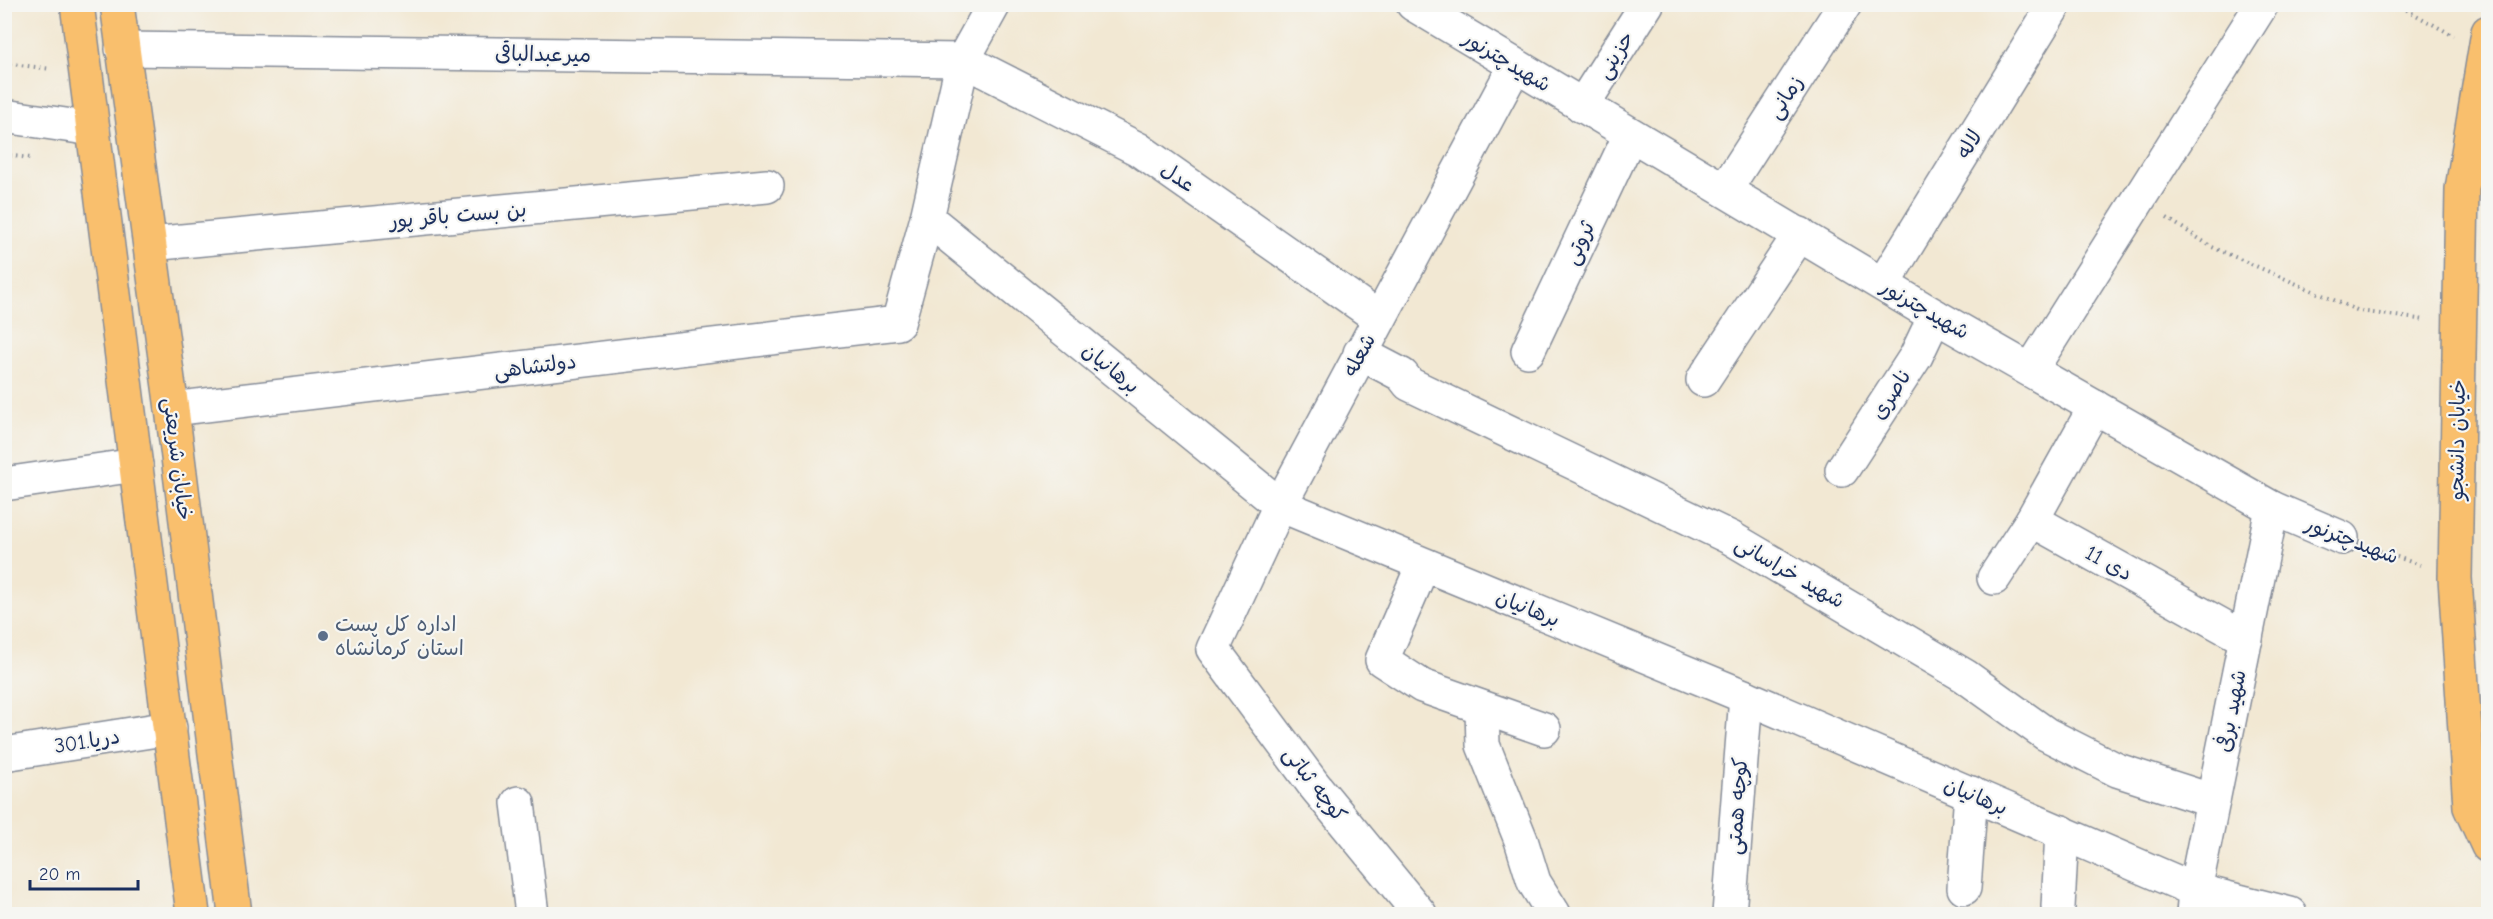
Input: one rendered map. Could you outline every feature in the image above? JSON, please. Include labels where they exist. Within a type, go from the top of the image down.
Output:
[{"type":"main road","name":"خیابان شریعتی","points":[[77,4],[194,915]]},
{"type":"main road","name":"خیابان شریعتی","points":[[117,4],[172,409],[235,915]]},
{"type":"main road","name":"خیابان دانشجو","points":[[2487,42],[2462,189],[2455,578],[2470,807],[2488,846]]},
{"type":"street","points":[[927,218],[963,60],[994,4]]},
{"type":"street","name":"حزینی","points":[[1582,106],[1647,4]]},
{"type":"street","name":"زمانی","points":[[1725,190],[1845,4]]},
{"type":"street","name":"لاله","points":[[1883,284],[2055,4]]},
{"type":"street","points":[[2031,370],[2262,4]]},
{"type":"street","name":"شهیدچترنور","points":[[1419,6],[1515,66],[1935,316],[2272,508],[2342,537]]},
{"type":"street","name":"میرعبدالباقی","points":[[122,49],[963,60]]},
{"type":"street","name":"عدل","points":[[963,60],[1138,149],[1379,318]]},
{"type":"street","name":"شعله","points":[[1214,649],[1280,505],[1515,66]]},
{"type":"street","points":[[4,116],[93,129]]},
{"type":"street","name":"ثروتی","points":[[1528,351],[1630,135]]},
{"type":"street","name":"بن بست باقر پور","points":[[150,244],[767,186]]},
{"type":"street","name":"دولتشاهی","points":[[172,409],[898,323],[927,218]]},
{"type":"street","name":"برهانیان","points":[[927,218],[1280,505],[1746,697],[2062,832],[2194,902],[2290,915]]},
{"type":"street","points":[[1703,380],[1800,234]]},
{"type":"street","name":"ناصری","points":[[1842,470],[1916,356],[1935,316]]},
{"type":"street","name":"شهید خراسانی","points":[[1360,353],[1402,375],[1409,384],[1731,538],[1965,676],[2046,734],[2116,770],[2213,801]]},
{"type":"street","points":[[1994,578],[2032,520],[2095,407]]},
{"type":"street","points":[[4,484],[136,465]]},
{"type":"street","name":"شهید برفی","points":[[2194,902],[2272,508]]},
{"type":"street","name":"11 دی","points":[[2032,520],[2246,639]]},
{"type":"street","points":[[1424,565],[1382,660],[1422,686],[1544,729]]},
{"type":"street","name":"کوچه ثباتی","points":[[1214,649],[1314,785],[1420,915]]},
{"type":"street","name":"کوچه همتی","points":[[1729,915],[1746,697]]},
{"type":"street","points":[[1482,708],[1483,745],[1521,840],[1534,882],[1554,915]]},
{"type":"street","name":"301.دریا","points":[[4,754],[170,728]]},
{"type":"street","points":[[1964,888],[1971,793]]},
{"type":"street","points":[[518,803],[532,915]]},
{"type":"street","points":[[2058,907],[2062,832]]},
{"type":"path","points":[[2396,4],[2487,42]]},
{"type":"path","points":[[4,63],[86,74]]},
{"type":"path","points":[[2139,200],[2212,247],[2359,311],[2458,324]]},
{"type":"path","name":"شهیدچترنور","points":[[2342,537],[2455,578]]},
{"type":"place","name":"اداره کل پست استان کرمانشاه","points":[[323,636]]}]
